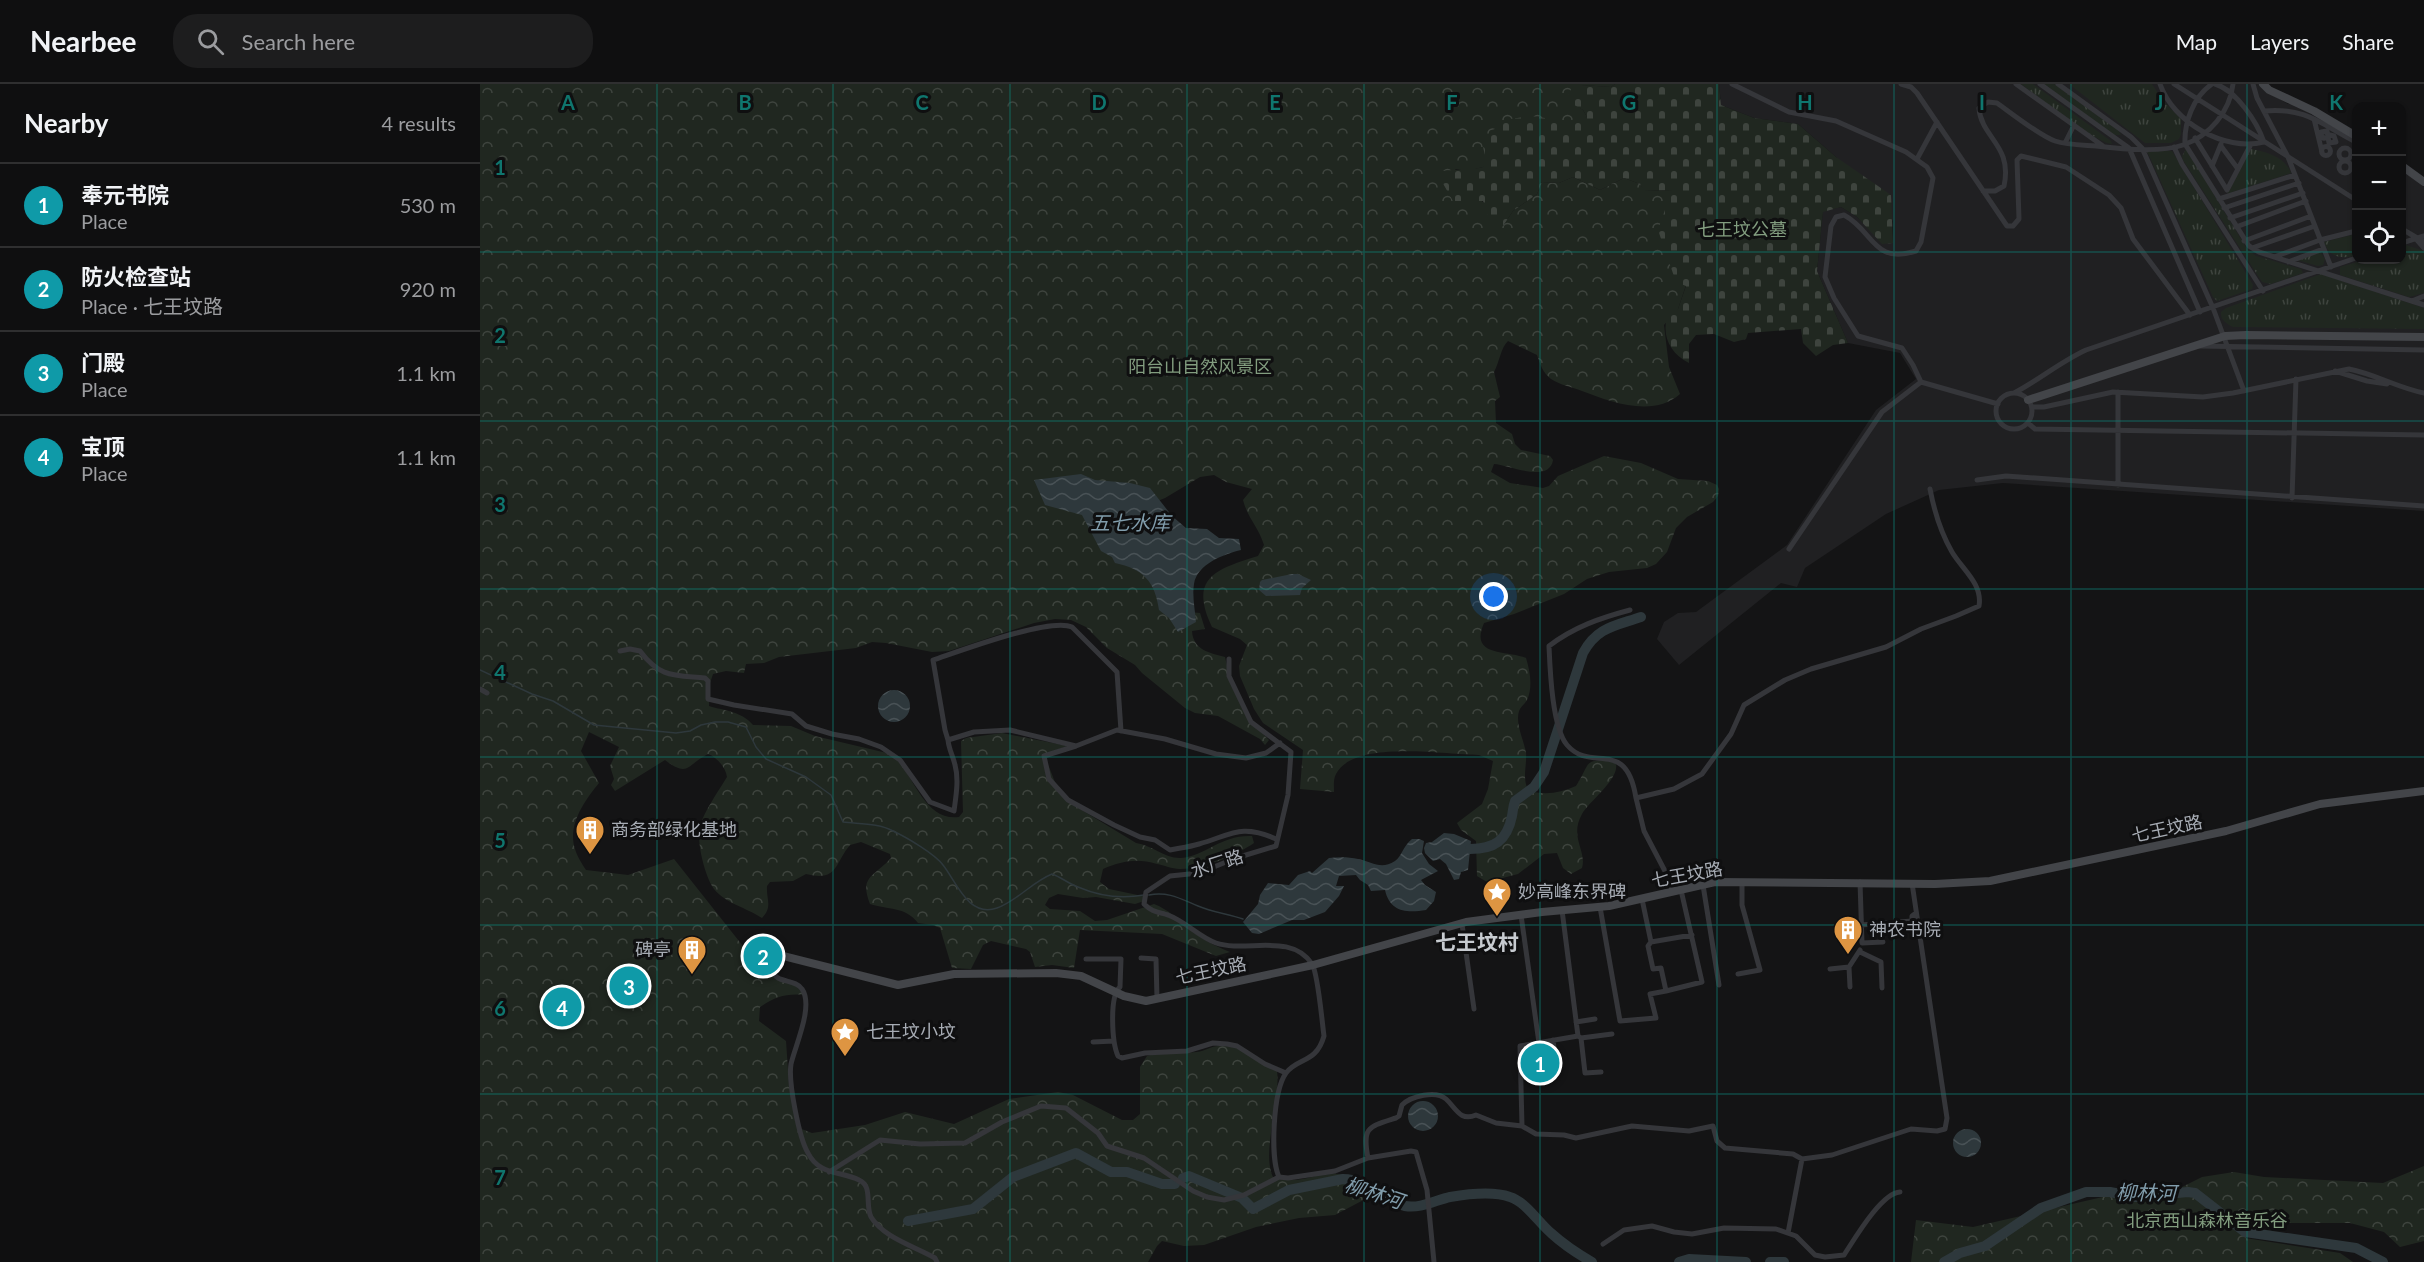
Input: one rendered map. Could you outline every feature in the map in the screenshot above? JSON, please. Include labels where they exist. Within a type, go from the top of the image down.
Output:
[{"type":"street","points":[[1732,84],[1789,112],[1836,121],[1906,152],[1927,167],[1933,178],[1921,242],[1916,251],[1893,256],[1884,252],[1854,220],[1844,215],[1836,218],[1831,226],[1825,277],[1841,312],[1858,336],[1902,348],[1921,382]]},
{"type":"street","points":[[1901,84],[1911,87],[1917,93],[2007,226],[2013,226],[2019,219],[2017,160],[2021,156],[2066,167],[2109,195],[2121,208],[2133,239],[2190,315]]},
{"type":"street","points":[[2016,84],[2104,147]]},
{"type":"street","points":[[2040,84],[2128,148],[2200,312]]},
{"type":"street","points":[[2058,84],[2124,131],[2142,148],[2225,336],[2244,391]]},
{"type":"street","points":[[2160,84],[2164,96],[2196,129],[2222,143],[2250,146],[2264,142]]},
{"type":"street","points":[[2174,84],[2352,197]]},
{"type":"street","points":[[2264,142],[2255,120],[2220,86],[2213,84],[2198,99],[2185,129],[2186,144],[2244,241],[2252,248],[2288,262],[2411,302],[2424,304]]},
{"type":"street","points":[[1983,191],[1995,191],[2004,186],[2006,176],[2004,156],[1980,118],[1979,108],[1988,102],[1997,103],[2053,141],[2104,147],[2174,147],[2186,144],[2212,128],[2222,115],[2231,96],[2233,84]]},
{"type":"street","points":[[2253,84],[2288,157],[2331,267]]},
{"type":"street","points":[[2263,84],[2270,90],[2314,111],[2352,134]]},
{"type":"street","points":[[2264,111],[2293,110],[2314,119],[2324,128],[2352,140]]},
{"type":"street","points":[[2314,119],[2322,152]]},
{"type":"street","points":[[1917,159],[1937,122]]},
{"type":"street","points":[[2066,143],[2074,125]]},
{"type":"street","points":[[2324,128],[2322,138],[2328,137]]},
{"type":"street","points":[[2116,139],[2124,138],[2124,131]]},
{"type":"street","points":[[2340,150],[2346,148],[2350,152],[2349,158],[2345,160],[2340,158],[2340,150],[2347,137]]},
{"type":"street","points":[[2196,138],[2227,189]]},
{"type":"street","points":[[2212,166],[2222,143]]},
{"type":"street","points":[[2222,143],[2238,169]]},
{"type":"street","points":[[2220,199],[2250,146]]},
{"type":"street","points":[[2174,147],[2182,164],[2263,291]]},
{"type":"street","points":[[2406,169],[2424,183]]},
{"type":"street","points":[[2220,199],[2295,175]]},
{"type":"street","points":[[2220,179],[2232,180]]},
{"type":"street","points":[[2224,208],[2299,183]]},
{"type":"street","points":[[2230,218],[2302,193]]},
{"type":"street","points":[[2235,227],[2306,201]]},
{"type":"street","points":[[2244,241],[2311,216]]},
{"type":"street","points":[[2252,248],[2315,226]]},
{"type":"street","points":[[2274,257],[2319,240],[2352,232]]},
{"type":"street","points":[[2406,232],[2424,242]]},
{"type":"street","points":[[2406,242],[2424,236]]},
{"type":"street","points":[[2416,238],[2424,248]]},
{"type":"street","points":[[2288,262],[2323,249]]},
{"type":"street","points":[[2014,393],[2022,395],[2030,404],[2032,416],[2028,423],[2015,429],[2005,427],[1997,417],[1998,404],[2004,397],[2036,382],[2062,362],[2086,350],[2352,259]]},
{"type":"street","points":[[2411,302],[2424,296]]},
{"type":"street","points":[[2030,404],[2225,336],[2424,337]]},
{"type":"street","points":[[2198,346],[2424,350]]},
{"type":"street","points":[[2030,404],[2044,407],[2118,392],[2203,397],[2244,391],[2334,371],[2367,381],[2393,384],[2424,393]]},
{"type":"street","points":[[2292,498],[2295,379]]},
{"type":"street","points":[[1921,382],[1998,404]]},
{"type":"street","points":[[1789,549],[1882,412],[1921,382]]},
{"type":"street","points":[[2118,392],[2118,485]]},
{"type":"street","points":[[2028,423],[2036,429],[2424,435]]},
{"type":"street","points":[[1977,480],[2006,477],[2424,506]]},
{"type":"street","points":[[1636,798],[1674,789],[1702,774],[1731,734],[1744,705],[1785,680],[1811,669],[1886,647],[1920,629],[1979,606],[1980,598],[1974,580],[1948,543],[1930,489]]},
{"type":"street","points":[[1599,907],[1620,1021],[1656,1018],[1650,994],[1702,982],[1692,935],[1677,891],[1644,831],[1628,771],[1618,760],[1579,754],[1566,744],[1557,720],[1550,681],[1549,646],[1566,633],[1595,619],[1630,610]]},
{"type":"street","points":[[620,651],[630,649],[640,651],[650,665],[677,677],[705,678],[708,681],[708,699],[792,714],[806,726],[881,747],[900,759],[930,802],[954,811],[957,788],[955,765],[949,751],[933,660],[998,637],[1044,626],[1062,624],[1072,627],[1117,672],[1121,731]]},
{"type":"street","points":[[1229,659],[1229,676],[1251,722],[1273,740],[1281,743],[1292,752],[1288,795],[1281,831],[1276,839],[1261,832],[1234,831],[1199,844],[1170,850],[1155,840],[1140,837],[1068,800],[1049,779],[1044,756],[1121,731],[1165,739],[1216,754],[1246,758],[1266,753],[1281,743]]},
{"type":"street","points":[[480,689],[487,693]]},
{"type":"street","points":[[948,740],[974,732],[1010,730],[1076,746]]},
{"type":"street","name":"七王坟路","points":[[754,957],[760,950],[898,985],[954,974],[1056,973],[1081,976],[1114,991],[1146,1001],[1313,965],[1462,924],[1599,907],[1715,882],[1911,884],[1990,881],[2226,831],[2320,804],[2424,791]]},
{"type":"street","name":"水厂路","points":[[1276,839],[1276,846],[1236,858],[1199,873],[1170,876],[1146,892],[1144,904],[1151,911],[1170,916],[1216,943],[1286,946],[1300,952],[1313,965]]},
{"type":"street","points":[[1738,974],[1760,970],[1742,905],[1742,882]]},
{"type":"street","points":[[1850,987],[1849,967],[1860,952],[1862,943],[1860,882]]},
{"type":"street","points":[[1368,1158],[1366,1134],[1372,1127],[1399,1116],[1402,1105],[1418,1096],[1439,1095],[1445,1098],[1458,1114],[1471,1118],[1476,1115],[1496,1123],[1522,1126],[1536,1134],[1576,1138],[1632,1126],[1689,1131],[1713,1126],[1717,1141],[1725,1148],[1793,1154],[1802,1159],[1832,1155],[1911,1129],[1937,1131],[1945,1129],[1947,1118],[1911,884]]},
{"type":"street","points":[[1703,885],[1719,985]]},
{"type":"street","points":[[1642,899],[1651,942],[1648,946],[1653,969],[1661,968],[1665,990]]},
{"type":"street","points":[[1562,910],[1585,1073],[1602,1072]]},
{"type":"street","points":[[1861,925],[1912,921],[1912,916],[1916,913]]},
{"type":"street","points":[[1521,915],[1539,1043]]},
{"type":"street","points":[[1462,924],[1474,1009]]},
{"type":"street","points":[[1651,942],[1692,935]]},
{"type":"street","points":[[1862,943],[1883,942]]},
{"type":"street","points":[[1860,952],[1881,962],[1882,988]]},
{"type":"street","points":[[754,957],[778,978],[800,986],[804,990],[801,1036],[791,1065],[800,1135],[808,1154],[815,1164],[828,1172],[860,1180],[867,1189],[868,1209],[872,1217],[889,1237],[909,1243],[935,1258],[937,1262]]},
{"type":"street","points":[[1142,958],[1156,959],[1157,999]]},
{"type":"street","points":[[1086,959],[1121,960],[1120,987],[1114,991],[1114,1041],[1116,1053],[1122,1058],[1145,1053],[1187,1050],[1213,1043],[1227,1044],[1237,1046],[1265,1064],[1286,1073]]},
{"type":"street","points":[[1279,1177],[1275,1168],[1275,1131],[1279,1088],[1286,1073],[1312,1056],[1321,1047],[1324,1036],[1313,965]]},
{"type":"street","points":[[1830,969],[1849,967]]},
{"type":"street","points":[[1576,1022],[1595,1019]]},
{"type":"street","points":[[1522,1126],[1520,1046],[1612,1034]]},
{"type":"street","points":[[1553,1040],[1557,1071]]},
{"type":"street","points":[[1093,1042],[1114,1041]]},
{"type":"street","points":[[828,1172],[880,1140],[920,1144],[965,1143],[1002,1122],[1041,1106],[1066,1108],[1098,1133],[1107,1146],[1144,1158],[1198,1193],[1216,1200],[1244,1195],[1279,1177],[1288,1179],[1335,1171],[1368,1158],[1411,1151],[1416,1152],[1427,1190],[1434,1262]]},
{"type":"street","points":[[1788,1233],[1802,1159]]},
{"type":"street","points":[[1603,1244],[1624,1230],[1652,1226],[1692,1234],[1724,1228],[1776,1228],[1796,1236],[1815,1255],[1825,1257],[1844,1255],[1885,1200],[1895,1192],[1900,1192]]},
{"type":"shaded area","points":[[1719,84],[2259,84],[2288,104],[2291,103],[2352,137],[2352,264],[2406,264],[2406,173],[2424,187],[2424,511],[2003,483],[1939,490],[1886,514],[1805,568],[1797,587],[1781,583],[1679,665],[1657,639],[1664,622],[1678,613],[1696,612],[1787,545],[1876,410],[1916,379],[1900,353],[1848,343],[1817,271],[1823,211],[1841,207],[1857,217],[1870,230],[1893,243],[1893,221],[1836,157],[1798,124],[1754,118],[1721,105]]},
{"type":"green space","name":"阳台山自然风景区","points":[[480,84],[1615,84],[1611,87],[1581,85],[1574,104],[1583,110],[1587,117],[1483,167],[1467,171],[1455,169],[1503,226],[1513,211],[1537,194],[1542,182],[1559,183],[1573,177],[1600,190],[1624,178],[1640,184],[1645,191],[1673,190],[1686,285],[1678,309],[1664,325],[1669,367],[1680,394],[1669,401],[1645,406],[1632,406],[1606,399],[1551,379],[1544,371],[1537,355],[1508,341],[1494,372],[1500,397],[1495,401],[1496,423],[1512,434],[1515,444],[1521,450],[1550,456],[1553,460],[1550,467],[1537,472],[1494,464],[1491,472],[1510,483],[1543,488],[1549,486],[1558,476],[1604,456],[1641,463],[1678,479],[1708,481],[1717,485],[1719,489],[1718,496],[1713,502],[1687,517],[1676,528],[1667,552],[1656,564],[1647,568],[1609,572],[1587,579],[1564,594],[1484,623],[1481,642],[1485,647],[1526,658],[1530,690],[1518,716],[1526,753],[1525,776],[1528,790],[1558,792],[1576,786],[1592,761],[1615,761],[1616,767],[1610,781],[1586,808],[1578,822],[1582,868],[1571,874],[1563,868],[1557,853],[1544,854],[1518,874],[1487,882],[1477,876],[1476,841],[1461,830],[1457,823],[1482,804],[1488,789],[1493,761],[1479,755],[1402,751],[1361,756],[1346,763],[1336,774],[1334,792],[1300,789],[1303,750],[1263,723],[1254,709],[1240,676],[1239,666],[1247,645],[1240,639],[1212,627],[1205,610],[1203,597],[1205,586],[1211,578],[1219,571],[1258,556],[1264,545],[1243,500],[1252,489],[1226,482],[1214,475],[1200,477],[1165,498],[1143,507],[1117,547],[1189,612],[1200,613],[1205,629],[1192,631],[1195,643],[1203,650],[1225,657],[1241,702],[1269,740],[1265,745],[1260,739],[1218,716],[1195,713],[1185,708],[1135,665],[1107,648],[1086,627],[1071,620],[1055,619],[1034,623],[949,651],[932,652],[872,642],[856,648],[779,657],[764,663],[746,664],[744,673],[726,671],[713,674],[710,683],[709,706],[738,714],[753,725],[791,726],[815,736],[891,754],[899,762],[927,804],[936,812],[947,816],[959,817],[963,812],[961,741],[966,738],[1002,733],[1068,746],[1044,754],[1056,785],[1080,809],[1136,843],[1175,858],[1181,858],[1198,854],[1231,839],[1252,836],[1254,843],[1238,853],[1199,867],[1177,869],[1136,861],[1123,862],[1103,869],[1100,882],[1109,889],[1147,897],[1144,901],[1135,904],[1096,897],[1083,898],[1058,894],[1049,898],[1045,905],[1050,909],[1080,911],[1095,921],[1107,920],[1154,904],[1203,939],[1230,952],[1216,956],[1162,934],[1080,930],[1074,968],[1052,965],[1035,967],[1030,952],[1026,949],[991,941],[983,945],[971,969],[952,968],[940,928],[918,923],[902,911],[870,904],[866,888],[867,882],[891,858],[890,854],[861,842],[850,845],[834,870],[824,876],[806,874],[793,881],[770,882],[767,886],[768,906],[762,918],[719,894],[714,889],[705,868],[700,849],[700,826],[727,777],[718,760],[708,754],[683,769],[665,760],[615,791],[611,785],[614,779],[610,766],[619,747],[589,732],[581,751],[599,783],[583,805],[573,831],[575,849],[586,870],[628,875],[674,859],[750,955],[765,963],[781,978],[797,986],[804,995],[786,995],[765,1004],[760,1007],[759,1021],[786,1041],[789,1085],[799,1128],[812,1133],[865,1125],[905,1112],[954,1124],[1009,1099],[1058,1092],[1073,1095],[1122,1120],[1133,1120],[1140,1114],[1140,1067],[1147,1056],[1197,1052],[1216,1046],[1227,1046],[1243,1050],[1277,1071],[1269,1154],[1273,1177],[1287,1180],[1331,1173],[1342,1175],[1371,1190],[1371,1196],[1335,1215],[1299,1218],[1256,1227],[1204,1245],[1184,1246],[1162,1241],[1148,1262],[480,1262]]},
{"type":"green space","name":"七王坟公墓","points":[[1615,84],[1719,84],[1721,105],[1754,118],[1798,124],[1836,157],[1891,195],[1893,243],[1882,244],[1857,217],[1841,207],[1823,212],[1817,271],[1848,343],[1833,345],[1816,356],[1803,343],[1801,329],[1748,333],[1746,339],[1734,342],[1714,334],[1696,335],[1689,344],[1689,363],[1676,354],[1668,342],[1666,320],[1669,312],[1678,309],[1686,286],[1676,282],[1658,230],[1672,190],[1644,191],[1640,184],[1624,178],[1600,190],[1573,177],[1559,183],[1542,182],[1537,194],[1513,211],[1503,226],[1492,230],[1483,201],[1453,201],[1441,180],[1442,171],[1483,167],[1486,159],[1482,143],[1492,130],[1503,126],[1503,120],[1531,116],[1566,121],[1587,117],[1583,110],[1569,102],[1571,89],[1581,85],[1611,87]]},
{"type":"green space","points":[[2021,84],[2033,84],[2112,144],[2104,142],[2081,128]]},
{"type":"green space","points":[[2044,84],[2054,84],[2118,130],[2121,135],[2114,135]]},
{"type":"green space","points":[[2069,84],[2152,84],[2163,101],[2181,119],[2179,139],[2171,143],[2145,143]]},
{"type":"green space","points":[[2186,149],[2247,249],[2256,256],[2301,269],[2303,273],[2271,284],[2262,282],[2183,160],[2182,156]]},
{"type":"green space","points":[[2251,149],[2280,159],[2291,173],[2227,194]]},
{"type":"green space","points":[[2147,151],[2172,151],[2253,285],[2252,289],[2217,301],[2213,297]]},
{"type":"green space","points":[[2352,235],[2352,256],[2337,256],[2329,251],[2324,242]]},
{"type":"green space","points":[[2406,245],[2424,251],[2424,293],[2409,297],[2340,275],[2340,267],[2352,264],[2406,264]]},
{"type":"green space","points":[[2320,252],[2325,259],[2323,265],[2318,266],[2297,260]]},
{"type":"green space","points":[[2321,274],[2424,308],[2424,329],[2233,327],[2222,317],[2221,312],[2226,308]]},
{"type":"green space","name":"北京西山森林音乐谷","points":[[2424,1166],[2424,1241],[2400,1247],[2384,1232],[2350,1223],[2273,1223],[2245,1238],[2340,1253],[2353,1262],[1911,1262],[1916,1220],[1973,1227],[2120,1193],[2180,1188],[2202,1177],[2234,1172],[2264,1177],[2383,1183]]},
{"type":"water","name":"五七水库","points":[[1081,474],[1095,480],[1130,483],[1150,488],[1172,516],[1186,528],[1207,529],[1219,538],[1239,539],[1241,550],[1212,561],[1196,577],[1193,593],[1196,622],[1178,632],[1169,618],[1159,610],[1151,584],[1140,573],[1115,563],[1112,557],[1101,551],[1082,515],[1045,505],[1034,480]]},
{"type":"water","points":[[1298,574],[1311,580],[1302,588],[1300,595],[1266,596],[1259,590],[1262,580]]},
{"type":"water","points":[[894,690],[906,694],[910,706],[906,718],[894,722],[882,718],[878,706],[882,694]]},
{"type":"water","points":[[1444,833],[1454,834],[1471,841],[1468,870],[1461,872],[1459,879],[1454,880],[1446,864],[1440,859],[1433,861],[1425,853],[1426,843],[1432,842]]},
{"type":"water","points":[[1412,839],[1424,841],[1422,853],[1429,864],[1438,871],[1421,880],[1436,892],[1434,901],[1426,910],[1400,909],[1391,903],[1385,890],[1371,891],[1368,885],[1356,875],[1339,876],[1336,886],[1344,886],[1339,896],[1325,912],[1304,920],[1292,920],[1259,934],[1252,933],[1243,922],[1258,904],[1260,895],[1268,883],[1289,885],[1298,875],[1310,871],[1312,873],[1329,858],[1351,858],[1381,865],[1390,864],[1397,859]]},
{"type":"water","points":[[1423,1101],[1434,1105],[1438,1116],[1434,1127],[1423,1131],[1412,1127],[1408,1116],[1412,1105]]},
{"type":"water","points":[[1967,1129],[1977,1133],[1981,1143],[1977,1153],[1967,1157],[1957,1153],[1953,1143],[1957,1133]]},
{"type":"waterway","points":[[1470,849],[1493,845],[1503,837],[1510,825],[1515,801],[1534,787],[1544,772],[1583,653],[1588,644],[1615,625],[1641,617]]},
{"type":"waterway","points":[[480,670],[553,701],[594,725],[676,733],[690,731],[701,725],[715,722],[728,722],[746,727],[756,747],[766,759],[806,777],[831,795],[843,822],[882,826],[920,846],[939,861],[964,896],[978,908],[987,910],[1004,905],[1052,874],[1075,886],[1102,895],[1119,897],[1144,895]]},
{"type":"waterway","points":[[1149,895],[1174,896],[1203,908],[1243,919]]},
{"type":"waterway","points":[[908,1221],[973,1209],[1013,1177],[1076,1153],[1111,1172],[1127,1172],[1162,1184],[1175,1184]]},
{"type":"waterway","name":"柳林河","points":[[1183,1178],[1189,1176],[1242,1198],[1253,1209],[1289,1190],[1343,1179],[1368,1186],[1389,1200],[1411,1207],[1465,1195],[1503,1195],[1521,1203],[1556,1237],[1592,1262]]},
{"type":"waterway","name":"柳林河","points":[[1944,1262],[1960,1253],[1985,1246],[2041,1208],[2086,1192],[2110,1192],[2136,1197],[2195,1193],[2245,1232],[2356,1248],[2383,1262]]},
{"type":"waterway","name":"柳林河","points":[[1679,1262],[1689,1259],[1746,1262]]},
{"type":"waterway","name":"柳林河","points":[[1770,1262],[1784,1262]]},
{"type":"place","name":"商务部绿化基地","points":[[590,856]]},
{"type":"place","name":"妙高峰东界碑","points":[[1497,918]]},
{"type":"place","name":"防火检查站","points":[[763,956]]},
{"type":"place","name":"神农书院","points":[[1848,956]]},
{"type":"place","name":"碑亭","points":[[692,976]]},
{"type":"place","name":"门殿","points":[[629,986]]},
{"type":"place","name":"宝顶","points":[[562,1007]]},
{"type":"place","name":"七王坟小坟","points":[[845,1058]]},
{"type":"place","name":"奉元书院","points":[[1540,1063]]},
{"type":"district","name":"七王坟村","points":[[1477,943]]}]
